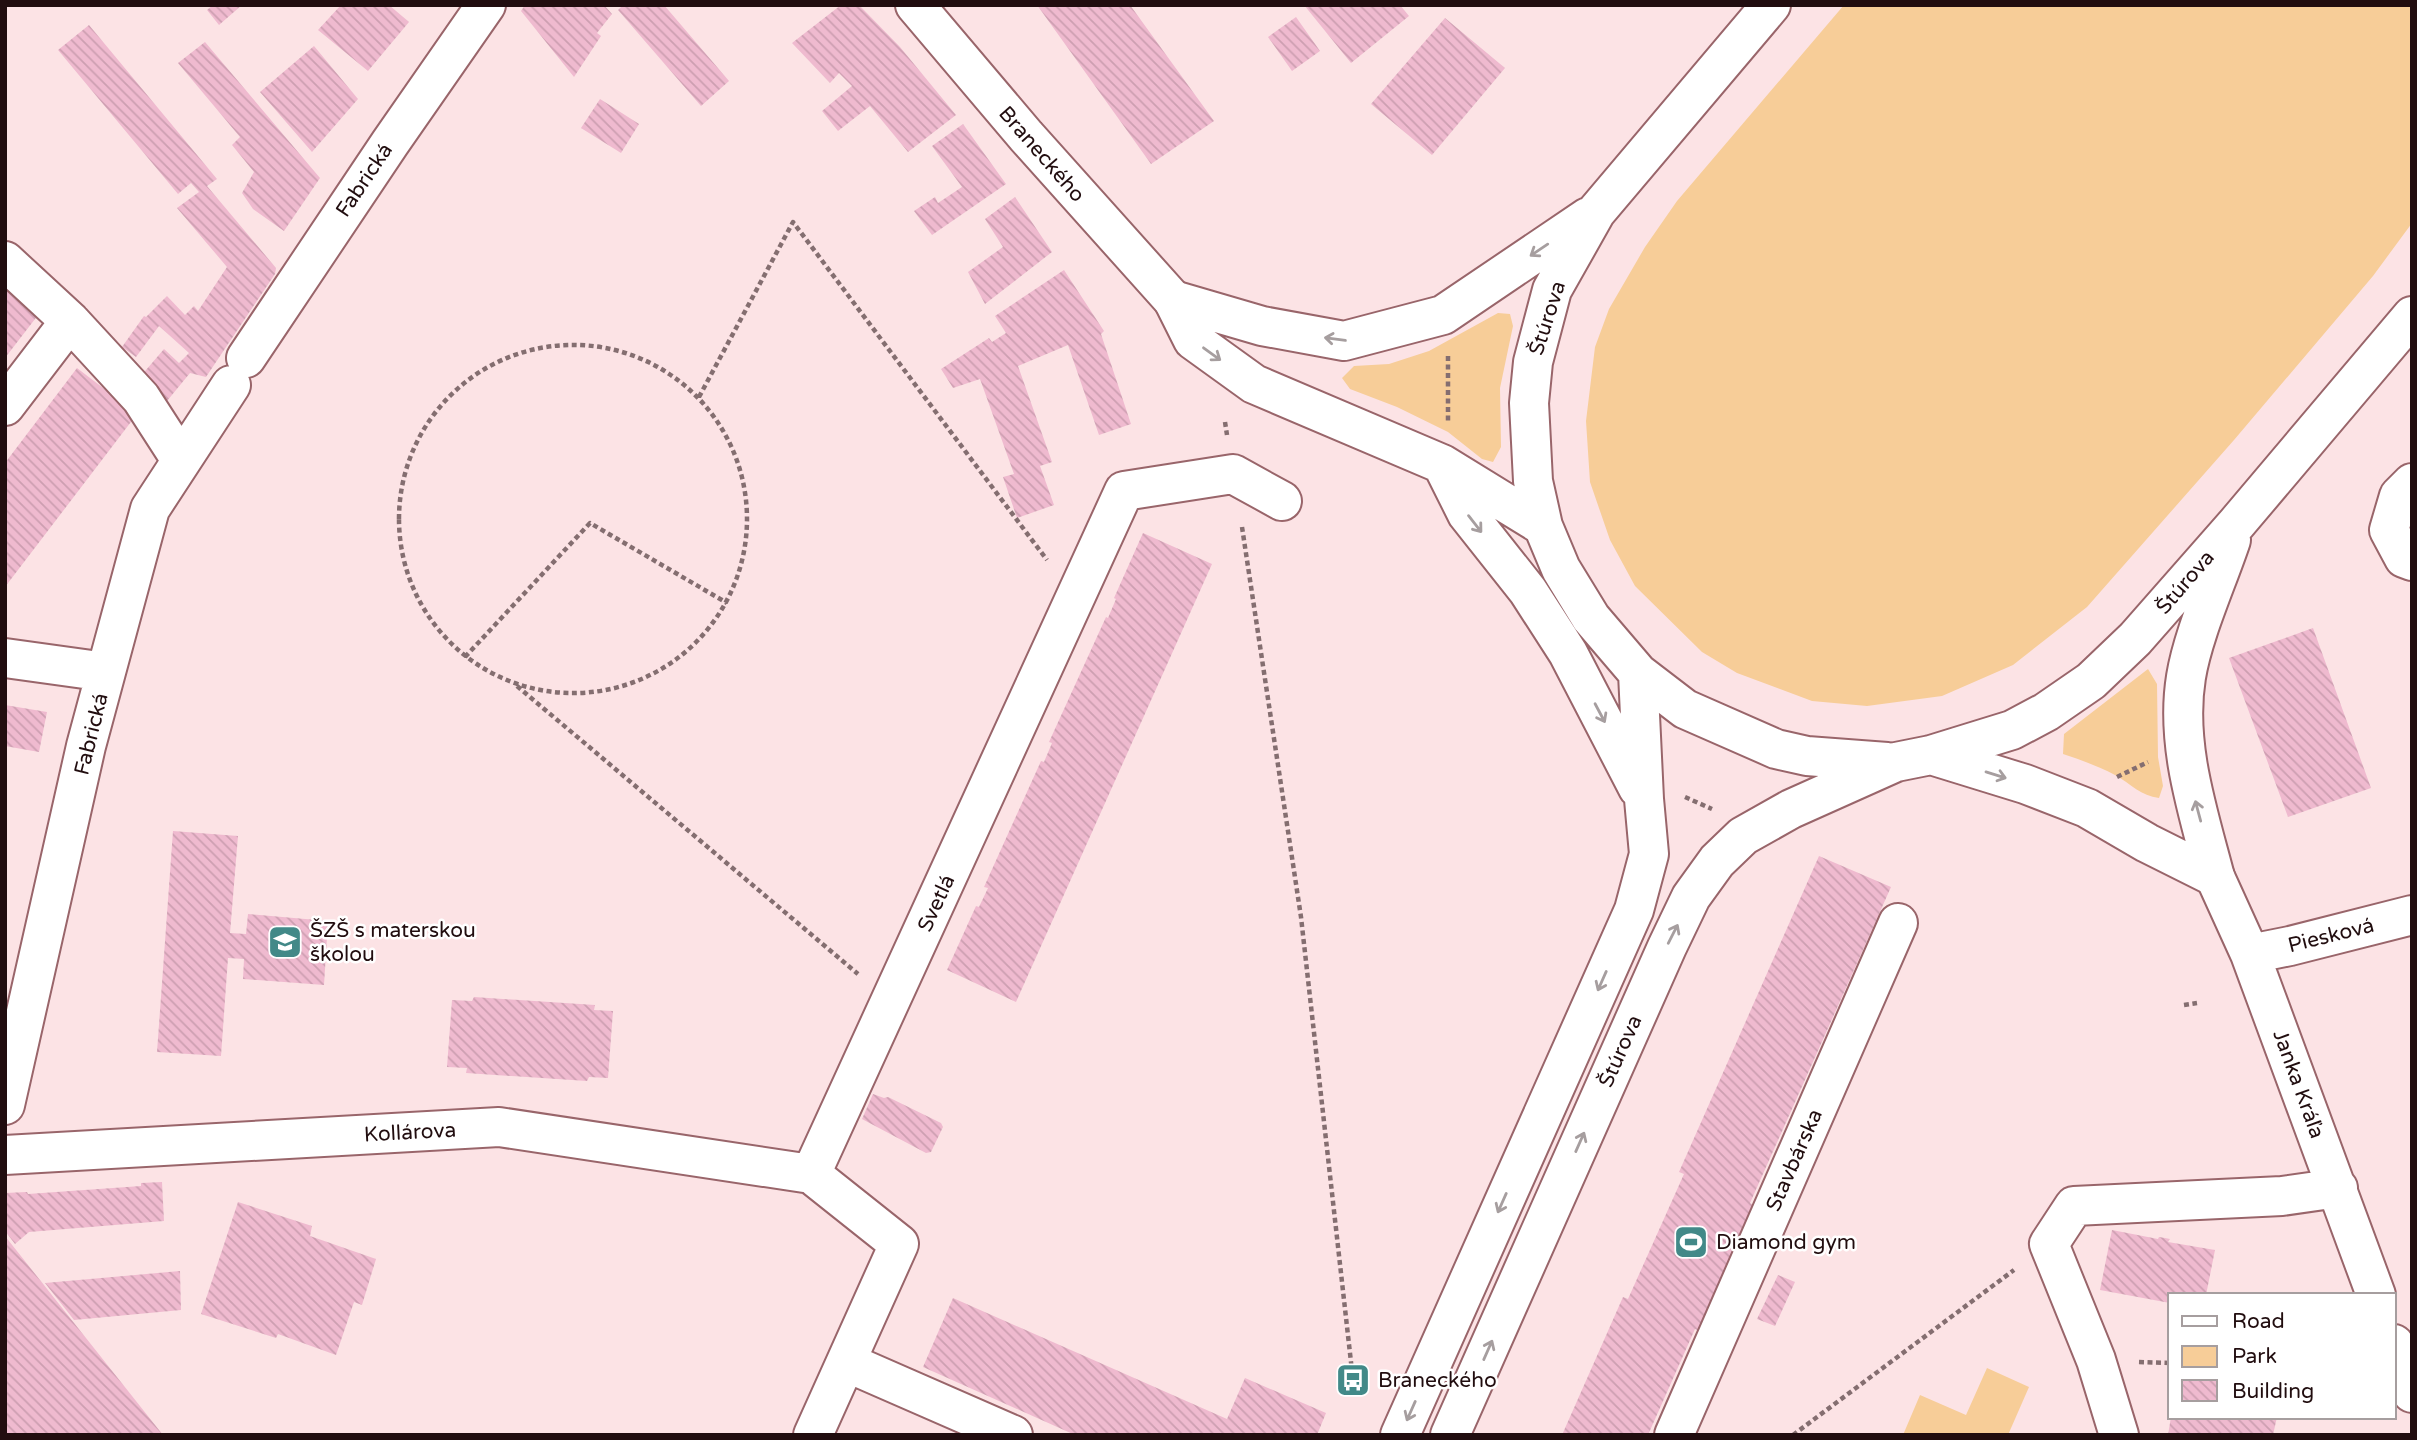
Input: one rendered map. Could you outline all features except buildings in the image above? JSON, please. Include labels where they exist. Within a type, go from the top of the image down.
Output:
[{"type":"street","name":"Fabrická","points":[[5,1105],[86,746],[150,509],[390,143],[486,5]]},
{"type":"street","name":"Braneckého","points":[[915,5],[1026,136],[1173,300],[1193,340],[1254,384],[1445,448],[1543,526]]},
{"type":"street","name":"Štúrova","points":[[1771,5],[1595,212],[1552,290],[1533,362],[1529,403],[1532,481],[1543,526],[1561,569],[1591,618],[1638,673],[1685,709],[1776,749],[1807,756],[1914,758]]},
{"type":"street","points":[[1173,300],[1262,326],[1344,341],[1443,315],[1595,212]]},
{"type":"street","points":[[5,261],[70,321],[141,398],[181,460]]},
{"type":"street","name":"Štúrova","points":[[1450,1435],[1655,972],[1691,897],[1717,861],[1743,836],[1791,809],[1914,758],[2012,730],[2046,712],[2091,681],[2135,639],[2412,316]]},
{"type":"street","points":[[5,406],[70,321]]},
{"type":"street","points":[[1445,448],[1467,514],[1528,590],[1661,796]]},
{"type":"street","points":[[1233,474],[1282,501]]},
{"type":"street","name":"Svetlá","points":[[811,1174],[1124,491],[1233,474]]},
{"type":"street","points":[[2412,483],[2399,496],[2389,530],[2404,558],[2412,561]]},
{"type":"street","name":"Janka Kráľa","points":[[2237,523],[2192,653],[2186,678],[2184,744],[2191,784],[2215,877],[2250,954],[2375,1293]]},
{"type":"street","points":[[5,658],[106,672]]},
{"type":"street","points":[[1400,1435],[1634,910],[1661,796],[1638,673]]},
{"type":"street","points":[[1914,758],[2025,784],[2087,808],[2147,843],[2215,877]]},
{"type":"street","name":"Piesková","points":[[2250,954],[2412,915]]},
{"type":"street","name":"Stavbárska","points":[[1674,1435],[1898,923]]},
{"type":"street","name":"Kollárova","points":[[5,1155],[499,1128],[811,1174]]},
{"type":"street","points":[[811,1174],[898,1244],[813,1435]]},
{"type":"street","points":[[2119,1435],[2096,1360],[2049,1244],[2074,1206],[2283,1196],[2338,1188]]},
{"type":"street","points":[[2396,1350],[2412,1393]]},
{"type":"street","points":[[846,1362],[1013,1435]]},
{"type":"path","points":[[699,397],[793,222],[1075,597]]},
{"type":"path","points":[[515,685],[563,694],[612,690],[659,672],[697,642],[727,603],[744,556],[747,499],[732,444],[699,397],[653,363],[599,345],[542,347],[488,366],[444,402],[413,450],[399,506],[404,562],[426,615],[465,657],[515,685],[891,1001]]},
{"type":"path","points":[[1445,448],[1448,354]]},
{"type":"path","points":[[1225,422],[1301,917],[1353,1380]]},
{"type":"path","points":[[465,657],[590,523],[727,603]]},
{"type":"path","points":[[2117,776],[2158,757]]},
{"type":"path","points":[[1661,796],[1723,813]]},
{"type":"path","points":[[2184,1005],[2197,1003]]},
{"type":"path","points":[[1793,1435],[2049,1244]]},
{"type":"green space","points":[[1844,5],[2412,5],[2412,223],[2373,276],[2087,607],[2013,665],[1942,696],[1867,706],[1812,701],[1737,673],[1702,652],[1635,586],[1610,540],[1590,482],[1586,421],[1595,347],[1609,309],[1645,247],[1677,201]]},
{"type":"green space","points":[[1498,313],[1510,314],[1513,326],[1500,388],[1501,447],[1493,462],[1482,459],[1448,432],[1397,407],[1350,389],[1342,378],[1354,366],[1389,364],[1429,351]]},
{"type":"green space","points":[[2148,669],[2157,684],[2158,757],[2163,786],[2159,798],[2141,792],[2102,769],[2063,754],[2064,734]]},
{"type":"green space","points":[[1987,1368],[2029,1387],[2008,1435],[1903,1435],[1920,1395],[1966,1415]]},
{"type":"place","name":"ŠZŠ s materskou školou","points":[[285,942]]},
{"type":"place","name":"Diamond gym","points":[[1691,1242]]},
{"type":"place","name":"Braneckého","points":[[1353,1380]]}]
